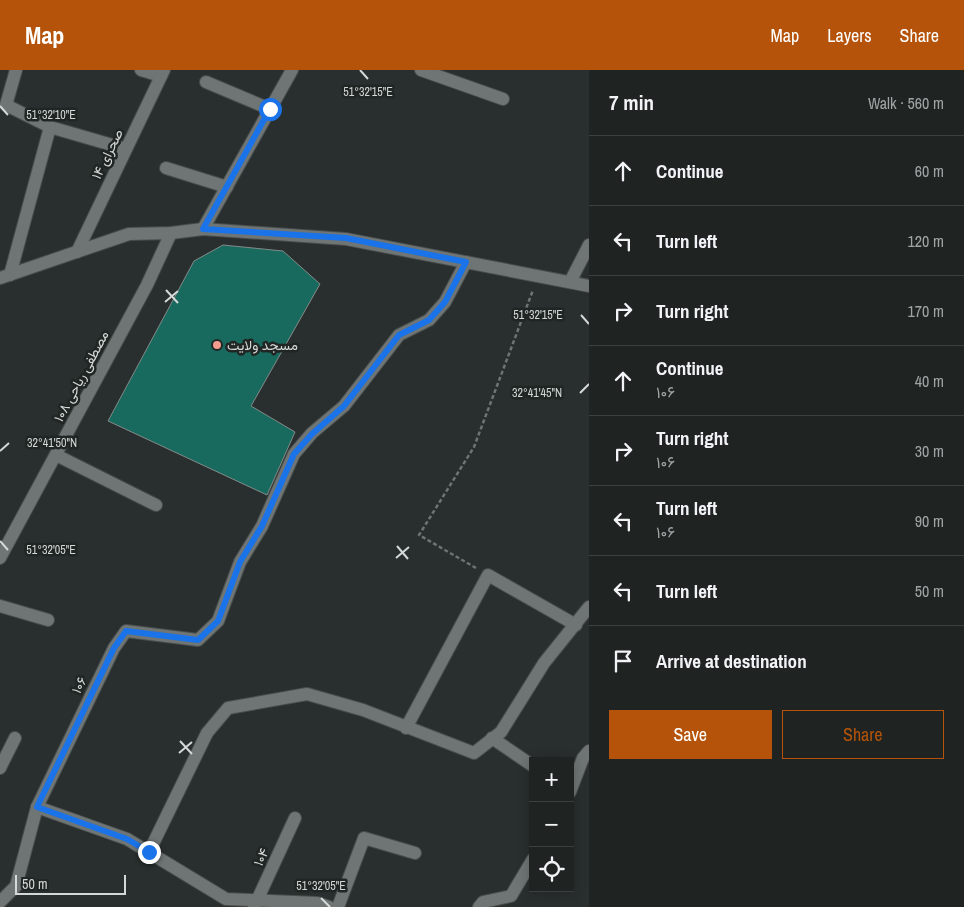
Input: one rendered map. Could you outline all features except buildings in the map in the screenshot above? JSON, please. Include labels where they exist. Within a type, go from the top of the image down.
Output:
[{"type":"street","points":[[16,70],[6,105],[50,127],[126,148]]},
{"type":"street","points":[[141,70],[162,73]]},
{"type":"street","points":[[203,229],[292,70]]},
{"type":"street","points":[[421,70],[503,99]]},
{"type":"street","name":"صحرای ۱۴","points":[[77,252],[162,73]]},
{"type":"street","points":[[206,82],[270,109]]},
{"type":"street","points":[[5,276],[50,127]]},
{"type":"street","points":[[166,168],[227,187]]},
{"type":"street","points":[[5,276],[129,234],[171,233],[203,229],[346,238],[589,286]]},
{"type":"street","name":"مصطفی ریاحی ۱۰۸","points":[[0,558],[147,285],[171,233]]},
{"type":"street","points":[[570,282],[589,244]]},
{"type":"street","name":"۱۰۶","points":[[0,902],[16,886],[37,807],[114,648],[126,631],[198,640],[218,621],[240,562],[262,526],[294,454],[312,434],[344,406],[399,335],[429,320],[445,302],[466,262]]},
{"type":"street","points":[[56,455],[156,506]]},
{"type":"street","points":[[406,728],[488,575],[576,625]]},
{"type":"street","points":[[0,606],[48,620]]},
{"type":"street","points":[[149,852],[206,733],[228,708],[307,694],[363,710],[474,753],[501,732],[544,663],[589,607]]},
{"type":"street","points":[[0,768],[15,738]]},
{"type":"street","points":[[492,738],[529,763]]},
{"type":"street","points":[[574,781],[583,758],[589,751]]},
{"type":"street","points":[[37,807],[127,839],[226,899],[256,904],[317,903],[329,907]]},
{"type":"street","name":"۱۰۴","points":[[256,904],[295,818]]},
{"type":"street","points":[[338,907],[364,838],[415,853]]},
{"type":"street","points":[[480,907],[483,902],[511,896],[529,866]]},
{"type":"path","points":[[488,575],[419,535],[474,447],[538,276]]},
{"type":"place","name":"مسجد ولایت","points":[[217,345]]},
{"type":"route","points":[[149,852],[127,839],[37,807],[114,648],[126,631],[198,640],[218,621],[240,562],[262,526],[294,454],[312,434],[344,406],[399,335],[429,320],[445,302],[466,262],[346,238],[203,229],[270,109]]}]
